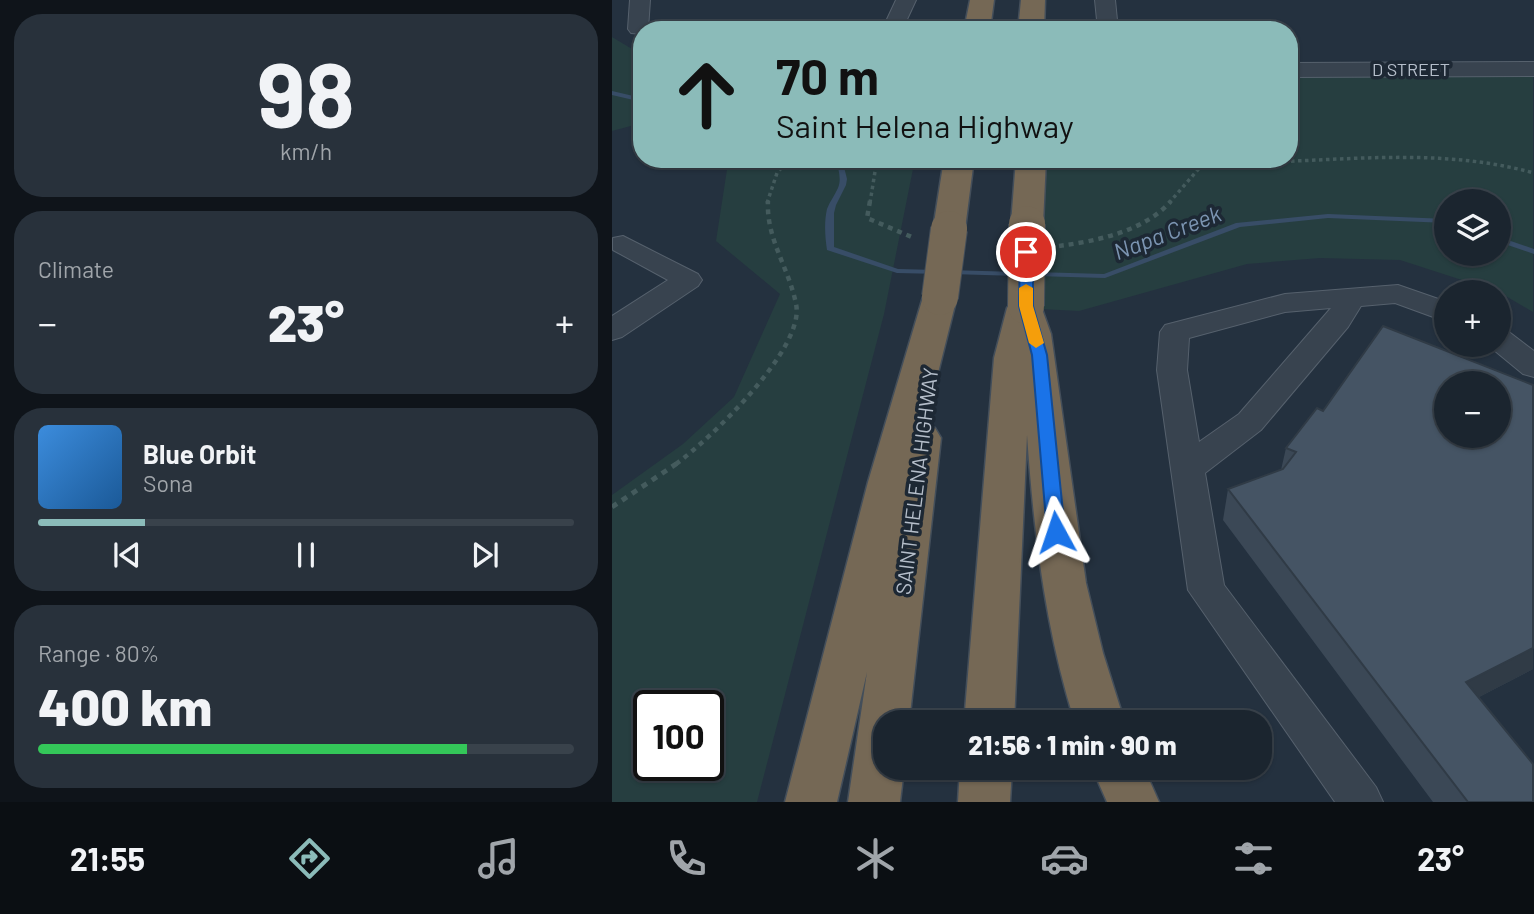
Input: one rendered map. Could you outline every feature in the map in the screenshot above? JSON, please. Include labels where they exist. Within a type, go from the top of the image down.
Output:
[{"type":"highway","points":[[978,21],[982,0]]},
{"type":"highway","name":"SAINT HELENA HIGHWAY","points":[[874,802],[958,168]]},
{"type":"highway","points":[[990,710],[1012,358],[1026,306],[1030,168]]},
{"type":"highway","points":[[811,802],[889,482],[940,297]]},
{"type":"highway","points":[[1026,306],[1040,355],[1066,600],[1081,668],[1096,710]]},
{"type":"highway","points":[[984,802],[987,780]]},
{"type":"highway","points":[[989,780],[991,802]]},
{"type":"highway","points":[[1123,780],[1133,802]]},
{"type":"street","points":[[639,21],[640,0]]},
{"type":"street","points":[[896,21],[906,0]]},
{"type":"street","points":[[1105,0],[1107,21]]},
{"type":"street","name":"D STREET","points":[[1298,70],[1534,69]]},
{"type":"street","points":[[612,330],[688,280],[623,244]]},
{"type":"street","points":[[1360,802],[1206,590],[1172,370],[1175,332],[1285,303],[1398,294],[1434,308]]},
{"type":"street","points":[[1187,468],[1250,422],[1338,320],[1352,298]]},
{"type":"street","points":[[1511,349],[1534,367]]},
{"type":"path","points":[[1298,161],[1441,158],[1502,162],[1534,173]]},
{"type":"path","points":[[612,507],[671,471],[720,431],[763,381],[793,328],[797,307],[766,222],[768,189],[782,168]]},
{"type":"green space","points":[[612,37],[633,50],[633,125],[612,131]]},
{"type":"green space","points":[[1533,69],[1533,312],[1511,299],[1511,280],[1462,280],[1400,260],[1320,258],[1247,264],[1079,311],[1040,309],[1033,168],[1298,168],[1298,70]]},
{"type":"green space","points":[[727,168],[913,168],[884,314],[757,802],[612,802],[612,495],[683,444],[734,397],[780,294],[716,241]]},
{"type":"building","points":[[1383,326],[1434,346],[1434,357],[1462,357],[1497,371],[1434,371],[1434,448],[1511,448],[1511,376],[1533,385],[1533,648],[1466,682],[1533,764],[1533,802],[1468,802],[1228,489],[1283,469],[1296,452],[1286,448],[1317,408],[1323,411]]},
{"type":"waterway","name":"Napa Creek","points":[[612,93],[633,98]]},
{"type":"waterway","name":"Napa Creek","points":[[841,168],[842,185],[830,213],[830,248],[897,271],[937,272]]},
{"type":"waterway","name":"Napa Creek","points":[[1035,274],[1105,276],[1239,225],[1328,216],[1434,220]]},
{"type":"waterway","name":"Napa Creek","points":[[1511,243],[1534,252]]},
{"type":"waterway","name":"Napa Creek","points":[[951,272],[1018,274]]},
{"type":"slow traffic","points":[[1026,288],[1026,306],[1036,343]]},
{"type":"route","points":[[1026,252],[1026,306],[1040,355],[1056,532]]}]
